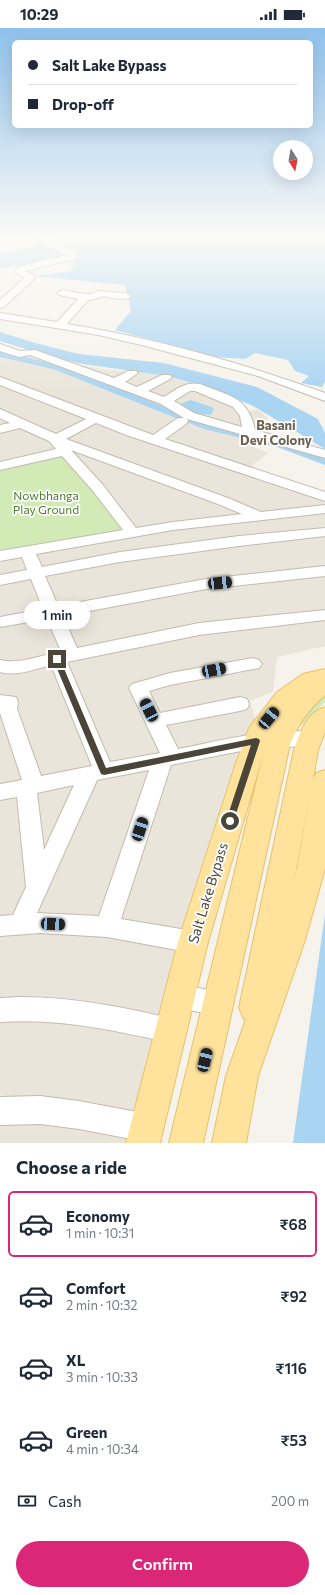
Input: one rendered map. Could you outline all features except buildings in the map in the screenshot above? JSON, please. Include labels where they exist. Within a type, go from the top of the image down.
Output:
[{"type":"main road","name":"Salt Lake Bypass","points":[[186,1143],[218,1004],[268,740],[261,728],[285,698],[311,679],[325,677]]},
{"type":"main road","name":"Salt Lake Bypass","points":[[145,1135],[193,942],[268,740],[285,726],[296,709],[325,683]]},
{"type":"main road","points":[[229,1143],[306,750],[309,740],[320,720],[325,715]]},
{"type":"main road","points":[[242,1076],[298,917],[311,868],[325,780]]},
{"type":"street","points":[[0,305],[17,290]]},
{"type":"street","points":[[62,293],[84,297],[95,297],[97,294],[126,296]]},
{"type":"street","points":[[60,325],[84,297]]},
{"type":"street","points":[[0,316],[99,332],[147,343],[262,374],[325,397]]},
{"type":"street","points":[[0,347],[19,354],[31,352],[133,389],[165,401],[190,416],[325,454]]},
{"type":"street","points":[[109,381],[120,371]]},
{"type":"street","points":[[109,381],[132,373]]},
{"type":"street","points":[[133,389],[148,374]]},
{"type":"street","points":[[133,389],[166,377]]},
{"type":"street","points":[[152,396],[178,381]]},
{"type":"street","points":[[1,382],[94,419],[325,497]]},
{"type":"street","points":[[165,401],[187,388],[196,387],[237,404],[246,416],[249,432]]},
{"type":"street","points":[[0,413],[55,440],[259,516]]},
{"type":"street","points":[[55,440],[94,419]]},
{"type":"street","points":[[155,440],[182,421]]},
{"type":"street","points":[[0,429],[22,424]]},
{"type":"street","points":[[55,440],[98,488],[132,532]]},
{"type":"street","points":[[0,466],[65,451]]},
{"type":"street","points":[[0,556],[132,532],[325,509]]},
{"type":"street","points":[[0,580],[120,557],[239,541],[325,532]]},
{"type":"street","points":[[10,926],[37,888],[96,773],[64,657],[54,613],[27,551]]},
{"type":"street","points":[[0,622],[206,584],[325,571]]},
{"type":"street","points":[[0,666],[17,667],[199,629],[325,615]]},
{"type":"street","points":[[106,927],[167,758],[154,721],[138,688],[170,679],[253,664]]},
{"type":"street","points":[[0,702],[9,702],[8,709],[30,786],[37,888]]},
{"type":"street","points":[[154,721],[240,704]]},
{"type":"street","points":[[0,792],[167,758],[268,740],[309,740]]},
{"type":"street","points":[[10,926],[40,923],[106,927],[193,942]]},
{"type":"street","points":[[180,996],[218,1004]]},
{"type":"street","points":[[0,1010],[46,1010],[86,1013],[171,1031]]},
{"type":"street","points":[[0,1111],[40,1110],[86,1116],[145,1135]]},
{"type":"shaded area","points":[[0,343],[38,357],[101,369],[157,374],[216,390],[242,403],[239,407],[247,411],[258,410],[268,418],[249,445],[268,453],[247,470],[96,417],[56,437],[0,410]]},
{"type":"shaded area","points":[[0,415],[52,442],[60,451],[0,465]]},
{"type":"shaded area","points":[[94,419],[325,499],[325,507],[135,530],[59,440]]},
{"type":"shaded area","points":[[325,512],[325,646],[277,657],[273,692],[250,701],[257,725],[249,738],[108,767],[64,661],[34,553],[187,528]]},
{"type":"shaded area","points":[[23,556],[66,654],[51,657],[95,770],[0,789],[0,560]]},
{"type":"shaded area","points":[[246,750],[218,820],[134,1143],[0,1143],[0,795]]},
{"type":"green space","name":"Nowbhanga Play Ground","points":[[63,455],[127,531],[0,555],[0,469]]},
{"type":"green space","points":[[325,694],[325,702],[303,724],[298,722]]},
{"type":"water","points":[[126,290],[325,290],[325,381],[322,387],[301,383],[309,376],[295,371],[288,360],[255,353],[245,359],[214,357],[115,330],[131,311]]},
{"type":"water","points":[[0,332],[35,343],[79,354],[164,363],[257,387],[318,419],[325,433],[325,449],[253,406],[213,389],[167,376],[83,364],[48,356],[0,341]]},
{"type":"water","points":[[191,400],[214,408],[211,415],[201,414],[195,417],[178,405]]},
{"type":"water","points":[[325,914],[325,1143],[293,1143]]},
{"type":"waterway","points":[[0,354],[56,367],[207,427],[280,445],[325,462]]},
{"type":"district","name":"Basani Devi Colony","points":[[276,432]]},
{"type":"route","points":[[57,659],[104,772],[256,741],[230,821]]}]
